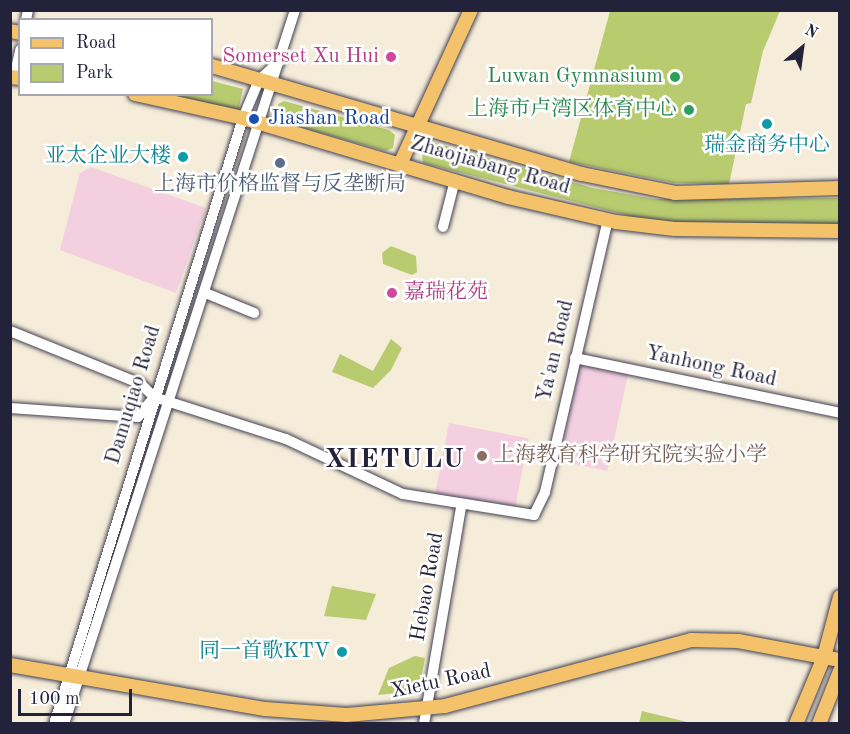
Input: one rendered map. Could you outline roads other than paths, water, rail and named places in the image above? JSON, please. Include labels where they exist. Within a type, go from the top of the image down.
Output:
[{"type":"main road","points":[[401,162],[415,125],[471,10]]},
{"type":"main road","name":"Zhaojiabang Road","points":[[213,66],[273,86],[582,174],[675,193],[840,188]]},
{"type":"main road","name":"Zhaojiabang Road","points":[[144,96],[243,118],[401,162],[455,180],[608,220],[675,229],[840,231]]},
{"type":"main road","points":[[796,723],[824,657],[840,597]]},
{"type":"main road","name":"Xietu Road","points":[[10,666],[265,709],[382,719],[425,717],[691,640],[738,641],[840,660]]},
{"type":"main road","points":[[819,723],[840,671]]},
{"type":"street","points":[[273,86],[295,10]]},
{"type":"street","points":[[15,77],[18,61]]},
{"type":"street","points":[[259,80],[280,61]]},
{"type":"street","name":"Damuqiao Road","points":[[64,723],[74,675],[154,397],[243,118],[259,80]]},
{"type":"street","name":"Damuqiao Road","points":[[54,723],[74,675],[172,403],[273,86]]},
{"type":"street","points":[[443,226],[455,180]]},
{"type":"street","name":"Ya'an Road","points":[[461,507],[534,515],[545,492],[608,220]]},
{"type":"street","points":[[208,294],[254,313]]},
{"type":"street","points":[[10,331],[141,384],[154,397],[286,439],[380,486],[461,507]]},
{"type":"street","name":"Yanhong Road","points":[[575,358],[840,413]]},
{"type":"street","points":[[10,408],[138,417],[154,397]]},
{"type":"street","name":"Hebao Road","points":[[425,717],[461,507]]},
{"type":"place","name":"Somerset Xu Hui","points":[[391,57]]},
{"type":"place","name":"Luwan Gymnasium","points":[[675,77]]},
{"type":"place","name":"上海市卢湾区体育中心","points":[[689,110]]},
{"type":"place","name":"Jiashan Road","points":[[254,119]]},
{"type":"place","name":"瑞金商务中心","points":[[767,124]]},
{"type":"place","name":"亚太企业大楼","points":[[183,157]]},
{"type":"place","name":"上海市价格监督与反垄断局","points":[[280,163]]},
{"type":"place","name":"嘉瑞花苑","points":[[392,293]]},
{"type":"place","name":"上海教育科学研究院实验小学","points":[[482,456]]},
{"type":"place","name":"同一首歌KTV","points":[[342,652]]},
{"type":"district","name":"XIETULU","points":[[395,460]]}]
